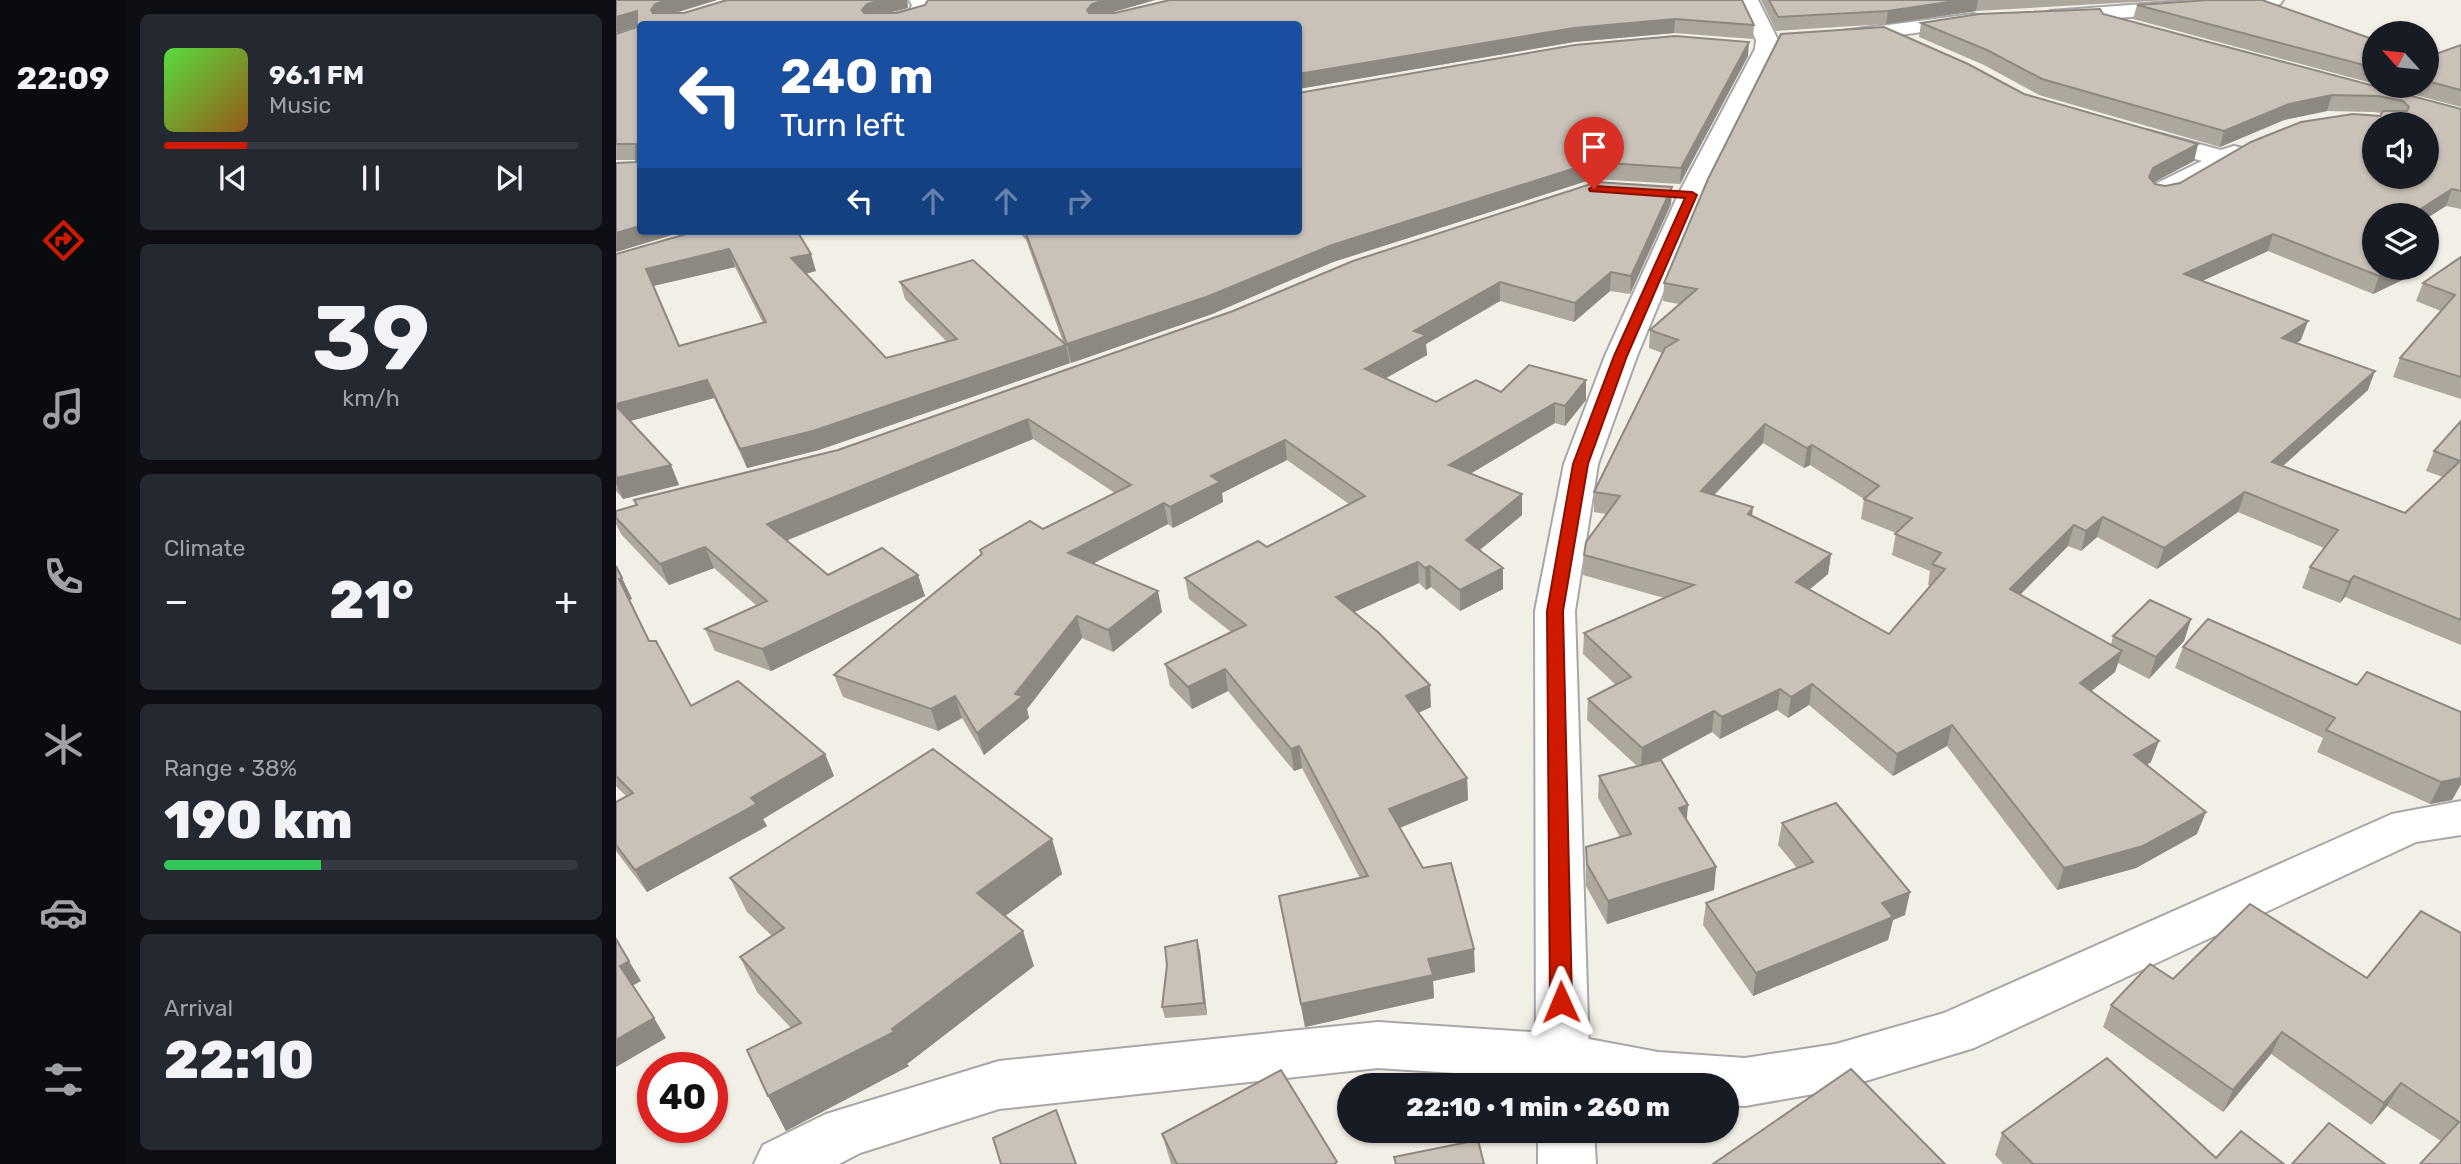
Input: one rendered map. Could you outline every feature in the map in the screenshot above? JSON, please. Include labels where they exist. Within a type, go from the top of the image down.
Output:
[{"type":"street","points":[[889,21],[919,13],[923,3],[919,0]]},
{"type":"street","points":[[1563,1071],[1555,611],[1581,464],[1678,194],[1763,44],[1748,0]]},
{"type":"street","points":[[2047,0],[2084,15],[2144,33]]},
{"type":"street","points":[[2030,18],[2273,0]]},
{"type":"street","points":[[1822,38],[1886,33],[1989,19]]},
{"type":"street","points":[[1886,33],[1926,51]]},
{"type":"street","points":[[2127,131],[2221,158]]},
{"type":"street","points":[[2160,192],[2165,192],[2221,158],[2255,144]]},
{"type":"street","points":[[783,1164],[846,1132],[999,1086],[1378,1045],[1563,1071],[1745,1082],[1836,1067],[1955,1032],[2407,826],[2461,818]]},
{"type":"street","points":[[1566,1143],[1567,1164]]},
{"type":"building","points":[[616,0],[668,0],[655,4],[651,10],[653,13],[684,13],[727,0],[882,0],[867,4],[862,10],[864,13],[897,13],[925,5],[928,0],[1105,0],[1092,4],[1087,10],[1089,13],[1115,13],[1170,0],[1742,0],[1754,25],[1675,19],[1574,28],[1302,73],[1302,21],[637,21],[637,11],[616,17]]},
{"type":"building","points":[[1769,0],[1962,0],[1888,11],[1778,17]]},
{"type":"building","points":[[2208,0],[2262,0],[2362,35],[2362,65],[2137,5]]},
{"type":"building","points":[[2100,9],[2103,14],[2362,83],[2362,96],[2332,95],[2289,104],[2224,131],[2042,79],[1987,50],[1921,23],[1979,14]]},
{"type":"building","points":[[637,27],[637,227],[616,233],[616,163],[636,162],[636,144],[616,144],[616,34]]},
{"type":"building","points":[[1884,27],[1968,64],[2024,94],[2198,144],[2153,168],[2149,177],[2155,184],[2165,186],[2180,183],[2251,142],[2301,122],[2353,114],[2362,115],[2362,189],[2439,189],[2439,112],[2382,112],[2407,111],[2409,107],[2403,101],[2388,98],[2420,98],[2461,109],[2461,191],[2452,189],[2430,203],[2362,203],[2362,269],[2273,234],[2184,274],[2308,321],[2282,338],[2375,371],[2272,462],[2405,513],[2460,461],[2434,451],[2461,421],[2461,620],[2354,576],[2349,582],[2310,567],[2338,530],[2245,492],[2164,548],[2103,517],[2086,531],[2074,525],[2010,589],[2122,651],[2080,683],[2159,741],[2134,755],[2206,812],[2143,846],[2064,868],[1952,725],[1897,754],[1812,684],[1791,697],[1780,689],[1722,717],[1714,711],[1642,748],[1588,699],[1631,677],[1584,633],[1694,585],[1584,555],[1586,542],[1620,496],[1594,492],[1665,348],[1678,340],[1650,330],[1697,289],[1664,283],[1708,179],[1781,34]],"holes":[[[1765,424],[1807,448],[1812,445],[1879,486],[1864,499],[1912,518],[1895,534],[1941,553],[1932,564],[1945,569],[1889,634],[1796,582],[1831,554],[1748,514],[1753,507],[1701,491]]]},
{"type":"building","points":[[1675,36],[1749,42],[1681,168],[1594,162],[1332,245],[1209,296],[1067,344],[1026,235],[1302,235],[1302,92],[1575,45]]},
{"type":"building","points":[[2461,45],[2461,90],[2440,84],[2440,53]]},
{"type":"building","points":[[1597,182],[1672,187],[1631,276],[1611,272],[1575,303],[1500,282],[1414,331],[1426,335],[1365,369],[1436,402],[1476,380],[1501,392],[1529,365],[1586,380],[1565,406],[1555,403],[1449,465],[1522,494],[1466,540],[1503,568],[1460,590],[1430,566],[1425,568],[1418,562],[1336,597],[1379,633],[1430,685],[1406,696],[1467,778],[1389,809],[1423,868],[1451,863],[1474,949],[1428,959],[1433,975],[1301,1004],[1279,896],[1368,876],[1299,746],[1291,749],[1225,669],[1188,687],[1165,664],[1246,625],[1185,578],[1258,541],[1267,547],[1365,496],[1285,440],[1211,476],[1220,482],[1170,507],[1164,503],[1068,553],[1158,591],[1108,630],[1077,616],[1015,694],[1023,696],[977,733],[955,696],[931,709],[834,675],[982,554],[980,550],[1030,521],[1043,529],[1131,485],[1028,419],[767,524],[828,575],[882,548],[918,575],[762,649],[705,629],[767,601],[705,547],[660,564],[616,518],[616,511],[637,505],[634,500],[838,450],[1233,311],[1353,261]]},
{"type":"building","points":[[683,235],[799,235],[811,254],[791,258],[886,358],[957,339],[900,282],[973,260],[1066,345],[813,431],[740,449],[707,380],[616,404],[616,254]],"holes":[[[729,249],[766,322],[679,346],[646,269]]]},
{"type":"building","points":[[2461,257],[2461,377],[2400,358],[2455,295],[2423,283],[2427,280],[2439,280],[2439,272]]},
{"type":"building","points":[[616,406],[671,465],[616,478]]},
{"type":"building","points":[[616,566],[622,578],[619,579],[649,641],[656,641],[691,706],[738,681],[825,754],[751,798],[757,804],[635,870],[616,845],[616,802],[633,793],[616,776]]},
{"type":"building","points":[[2150,600],[2191,619],[2156,657],[2113,636]]},
{"type":"building","points":[[2208,619],[2357,685],[2367,672],[2461,712],[2461,778],[2441,782],[2326,730],[2335,718],[2183,647]]},
{"type":"building","points":[[933,749],[1052,839],[977,893],[1023,931],[892,1029],[894,1032],[768,1096],[747,1050],[801,1023],[740,957],[784,928],[730,878]]},
{"type":"building","points":[[1661,760],[1688,805],[1679,808],[1716,867],[1608,901],[1587,864],[1586,847],[1631,834],[1599,776]]},
{"type":"building","points":[[1836,803],[1910,892],[1882,903],[1893,917],[1756,973],[1706,903],[1813,862],[1782,823]]},
{"type":"building","points":[[2250,904],[2367,978],[2421,911],[2461,933],[2461,1164],[2420,1164],[2459,1122],[2401,1083],[2384,1103],[2282,1032],[2233,1090],[2111,1005],[2150,964],[2173,979]]},
{"type":"building","points":[[616,939],[629,961],[620,966],[654,1018],[616,1040]]},
{"type":"building","points":[[1197,940],[1204,1003],[1162,1007],[1167,965],[1165,947]]},
{"type":"building","points":[[2107,1058],[2216,1158],[2241,1131],[2284,1164],[2033,1164],[2002,1133]]},
{"type":"building","points":[[1851,1069],[1945,1164],[1713,1164]]},
{"type":"building","points":[[1281,1070],[1337,1162],[1177,1164],[1162,1134]]},
{"type":"building","points":[[1056,1110],[1076,1164],[1001,1164],[993,1138]]},
{"type":"building","points":[[2329,1123],[2385,1164],[2292,1164]]},
{"type":"building","points":[[1463,1143],[1479,1143],[1484,1164],[1396,1164],[1394,1157]]},
{"type":"route","points":[[1561,1002],[1555,611],[1581,464],[1621,356],[1692,195],[1594,189]]}]
